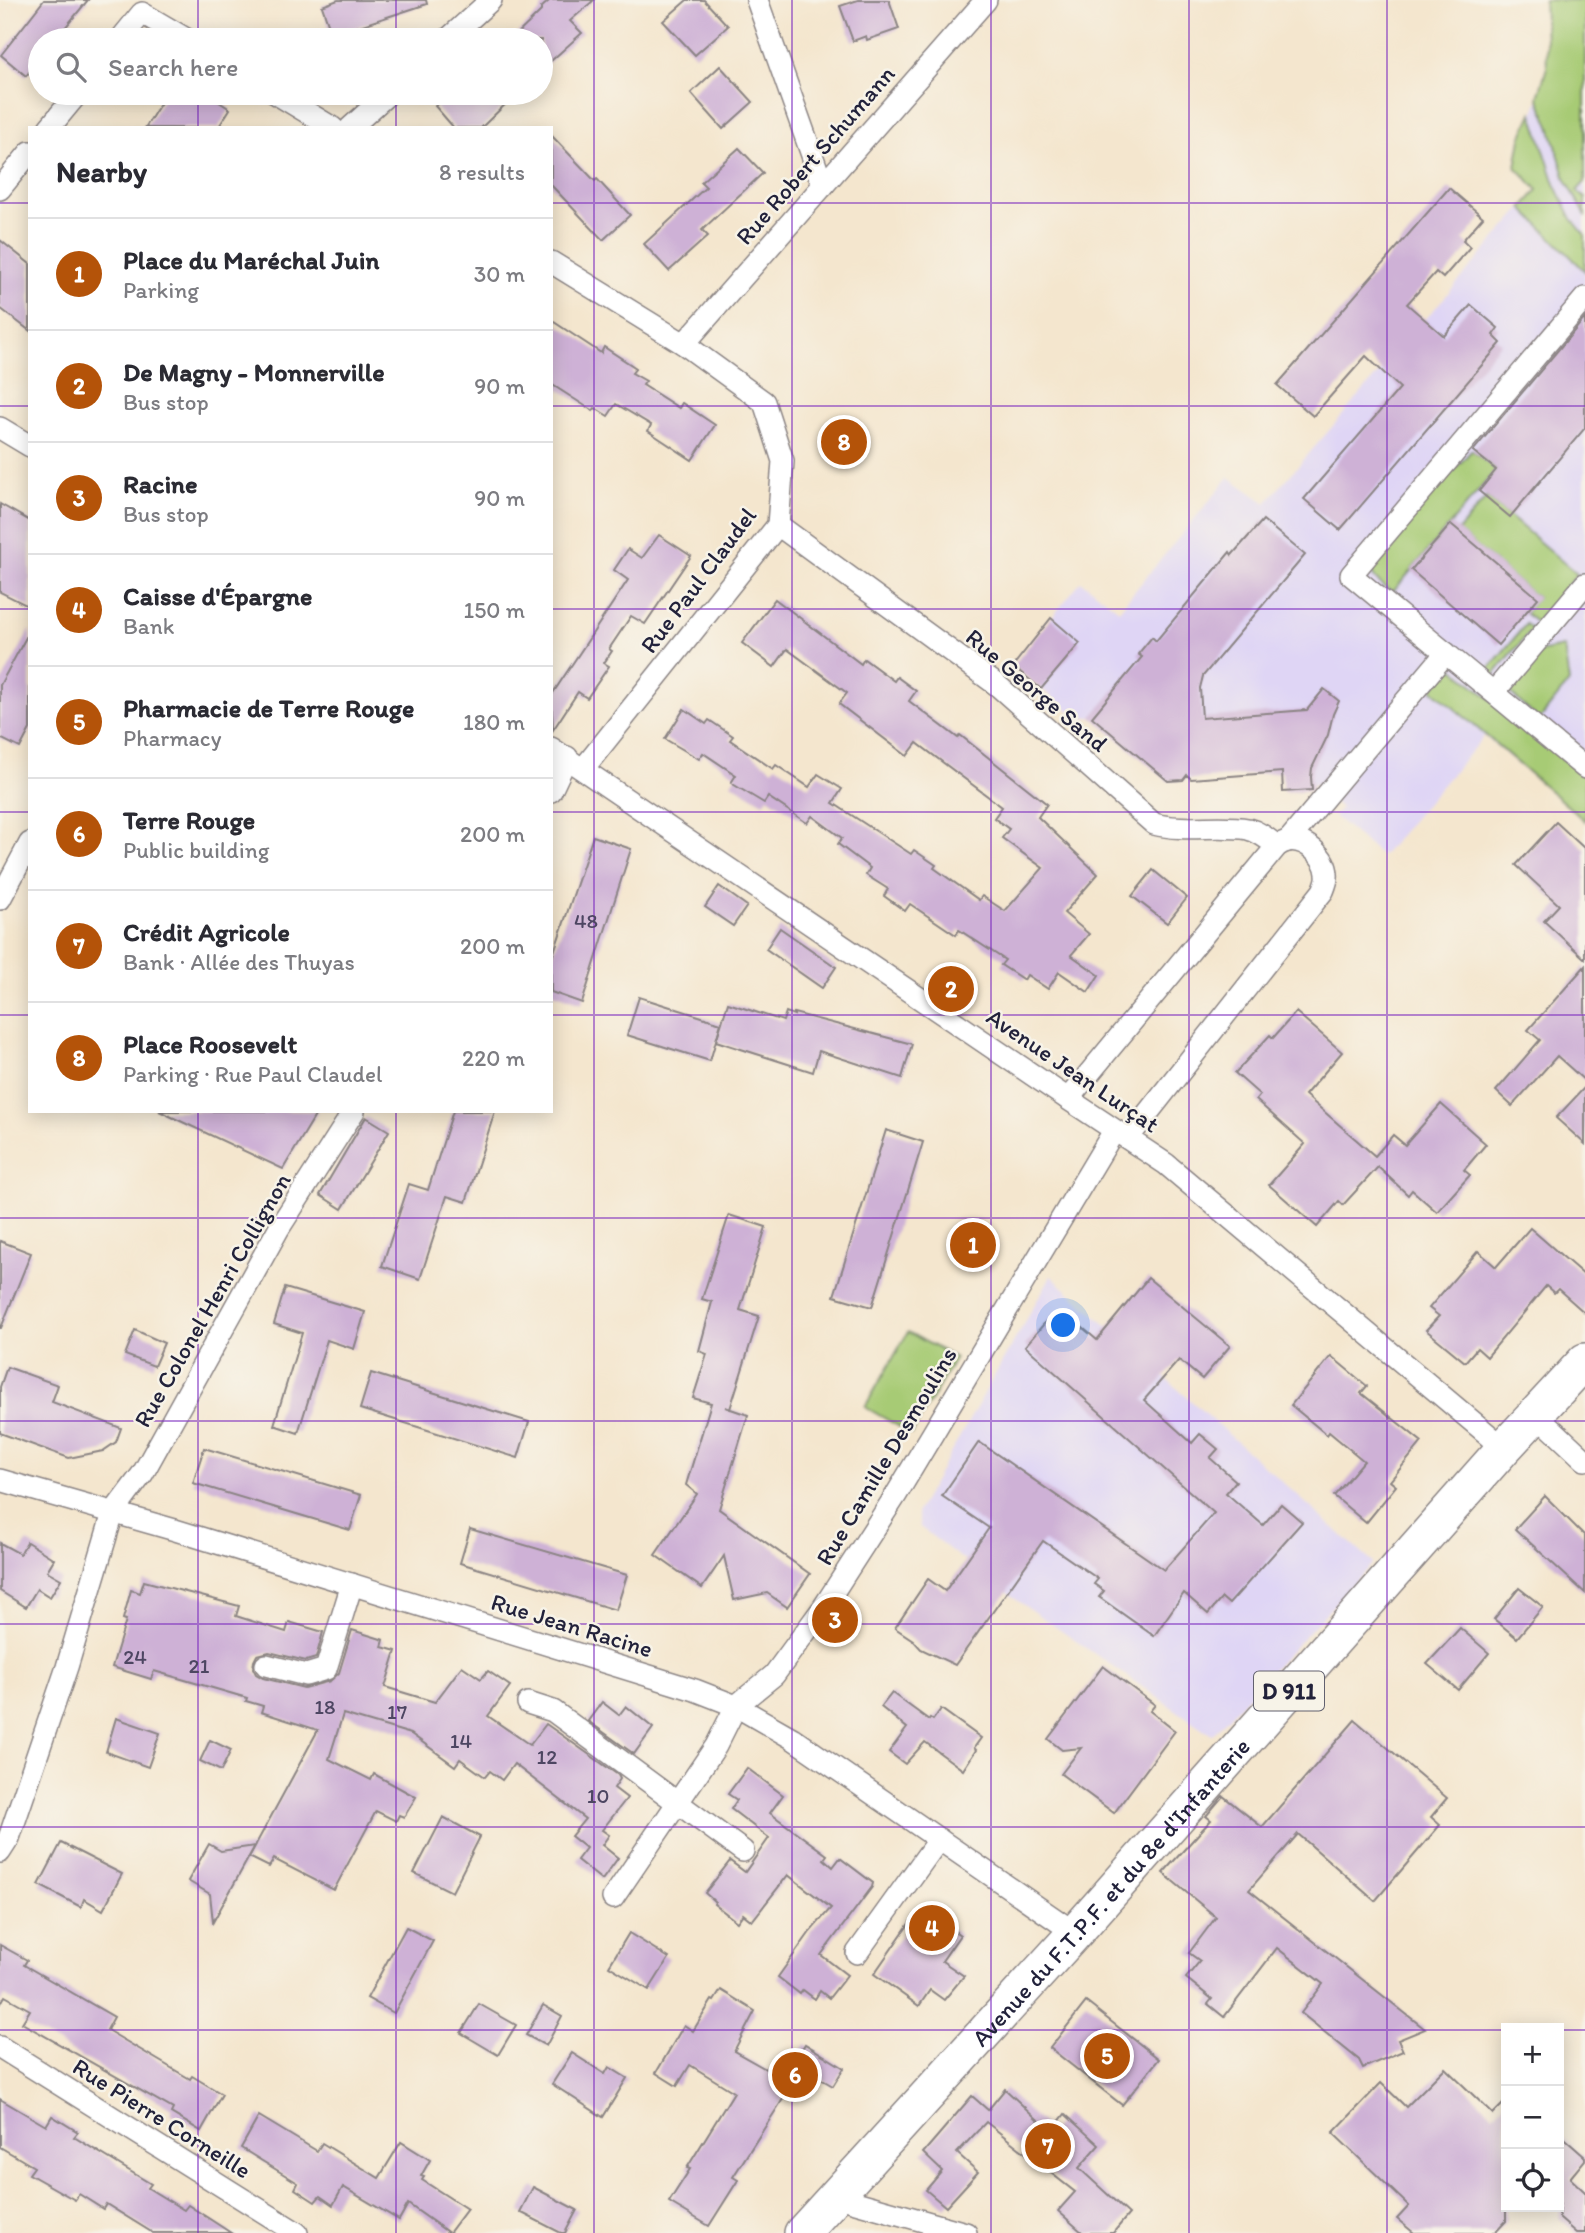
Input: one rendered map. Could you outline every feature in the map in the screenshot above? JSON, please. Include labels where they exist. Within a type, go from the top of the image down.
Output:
[{"type":"main road","name":"Avenue du F.T.P.F. et du 8e d'Infanterie","points":[[802,2233],[1075,1933],[1504,1448],[1585,1361]]},
{"type":"street","points":[[460,28],[491,0]]},
{"type":"street","points":[[757,0],[823,186]]},
{"type":"street","name":"Rue Robert Schumann","points":[[684,344],[986,0]]},
{"type":"street","points":[[130,28],[148,6],[174,28]]},
{"type":"street","points":[[52,126],[68,105]]},
{"type":"street","points":[[295,105],[330,126]]},
{"type":"street","points":[[352,126],[376,105]]},
{"type":"street","points":[[0,189],[28,154]]},
{"type":"street","name":"Rue Paul Claudel","points":[[553,263],[684,344],[764,402],[783,461],[778,525],[567,758]]},
{"type":"street","points":[[1585,299],[1351,575],[1585,768]]},
{"type":"street","points":[[2,435],[28,445]]},
{"type":"street","name":"Rue George Sand","points":[[778,525],[997,685],[1154,824],[1173,829],[1250,830],[1282,843],[1301,842],[1325,863],[1328,876],[1324,891],[1121,1134]]},
{"type":"street","points":[[1494,692],[1585,584]]},
{"type":"street","points":[[1068,1100],[1282,843],[1446,653]]},
{"type":"street","points":[[553,787],[567,758]]},
{"type":"street","name":"Avenue Jean Lurçat","points":[[567,758],[1166,1164],[1504,1448]]},
{"type":"street","points":[[0,899],[28,847]]},
{"type":"street","name":"Rue Colonel Henri Collignon","points":[[113,1513],[144,1473],[279,1228],[353,1113]]},
{"type":"street","name":"Rue Camille Desmoulins","points":[[613,1898],[716,1746],[736,1706],[774,1675],[823,1608],[896,1495],[988,1339],[1081,1190],[1121,1134]]},
{"type":"street","points":[[1535,1414],[1585,1460]]},
{"type":"street","name":"Rue Jean Racine","points":[[0,1480],[352,1584],[695,1690],[736,1706],[792,1738],[1075,1933]]},
{"type":"street","points":[[0,1852],[9,1838],[67,1667],[113,1513]]},
{"type":"street","points":[[266,1665],[306,1675],[326,1669],[352,1584]]},
{"type":"street","points":[[528,1703],[553,1711],[743,1851]]},
{"type":"street","points":[[857,1953],[939,1839]]},
{"type":"street","name":"Rue Pierre Corneille","points":[[0,2047],[297,2233]]},
{"type":"street","points":[[840,2192],[852,2201],[965,2233]]},
{"type":"shaded area","points":[[1544,0],[1585,0],[1585,821],[1484,736],[1382,856],[1334,816],[1341,808],[1316,784],[1311,785],[1312,790],[1283,792],[1282,772],[1168,781],[1092,717],[1078,718],[1013,666],[1081,581],[1119,610],[1229,477],[1266,503],[1538,190],[1516,167],[1521,138],[1536,107],[1547,67]]},
{"type":"shaded area","points":[[1051,1276],[1373,1563],[1212,1735],[1011,1596],[920,1527],[917,1512]]},
{"type":"green space","points":[[1544,0],[1585,0],[1585,182],[1577,191],[1585,198],[1585,214],[1566,180],[1550,126],[1538,97],[1547,67]]},
{"type":"green space","points":[[1532,113],[1555,184],[1572,219],[1585,235],[1585,271],[1522,208],[1538,190],[1516,167],[1521,138]]},
{"type":"green space","points":[[1472,450],[1496,470],[1393,592],[1374,577],[1372,561]]},
{"type":"green space","points":[[1487,497],[1577,574],[1536,623],[1525,613],[1537,598],[1458,531]]},
{"type":"green space","points":[[1526,624],[1532,629],[1492,677],[1486,672]]},
{"type":"green space","points":[[1564,647],[1569,682],[1539,720],[1508,691],[1538,652]]},
{"type":"green space","points":[[1453,668],[1585,777],[1585,821],[1432,689]]},
{"type":"green space","points":[[908,1332],[955,1358],[912,1434],[865,1407]]},
{"type":"building","points":[[44,0],[88,0],[65,28],[28,28],[26,76],[1,55]]},
{"type":"building","points":[[338,0],[426,0],[427,4],[353,28],[330,28],[322,6]]},
{"type":"building","points":[[550,0],[594,0],[570,21],[582,33],[553,59],[553,28],[523,28]]},
{"type":"building","points":[[687,0],[704,0],[728,26],[695,55],[663,21]]},
{"type":"building","points":[[858,0],[889,0],[899,29],[867,40],[866,36],[853,41],[840,6]]},
{"type":"building","points":[[720,66],[753,102],[723,129],[691,93]]},
{"type":"building","points":[[159,105],[224,105],[230,109],[219,126],[146,126]]},
{"type":"building","points":[[505,105],[483,126],[452,126],[435,106]]},
{"type":"building","points":[[553,137],[630,215],[603,240],[553,187]]},
{"type":"building","points":[[739,148],[763,173],[702,230],[708,236],[669,271],[644,244],[706,187],[701,182]]},
{"type":"building","points":[[1449,188],[1483,217],[1463,240],[1470,247],[1443,278],[1436,272],[1407,304],[1444,336],[1471,305],[1498,328],[1493,335],[1501,343],[1340,530],[1304,499],[1400,388],[1366,356],[1313,416],[1277,385]]},
{"type":"building","points":[[0,240],[28,262],[28,329],[0,308]]},
{"type":"building","points":[[1585,318],[1585,428],[1510,517],[1479,491],[1496,470],[1473,451]]},
{"type":"building","points":[[553,321],[601,353],[604,347],[636,368],[632,373],[646,381],[643,385],[679,408],[682,403],[715,425],[692,460],[648,431],[651,425],[616,404],[608,416],[595,408],[593,411],[553,385]]},
{"type":"building","points":[[0,504],[28,520],[28,606],[0,592]]},
{"type":"building","points":[[1263,520],[1305,555],[1203,676],[1200,688],[1202,718],[1307,710],[1324,689],[1339,701],[1328,735],[1312,768],[1312,790],[1283,792],[1282,772],[1191,779],[1187,775],[1183,780],[1168,781],[1092,717],[1142,657],[1138,654],[1152,637],[1156,641],[1230,552],[1232,555]]},
{"type":"building","points":[[1451,524],[1538,598],[1498,645],[1411,570]]},
{"type":"building","points":[[659,535],[691,556],[645,624],[631,616],[609,649],[612,651],[604,663],[609,666],[587,698],[578,692],[553,730],[553,693],[628,580],[614,570],[628,549],[642,558]]},
{"type":"building","points":[[775,599],[861,664],[864,659],[894,681],[897,677],[916,691],[909,701],[958,738],[960,735],[1047,804],[1038,817],[1098,874],[1064,913],[1089,934],[1071,955],[1099,975],[1088,992],[1059,972],[1048,989],[1027,975],[1024,980],[1001,965],[1005,960],[959,930],[956,935],[910,904],[905,911],[884,896],[888,889],[866,875],[870,868],[838,844],[842,838],[812,816],[807,823],[768,797],[764,803],[731,783],[736,775],[703,753],[699,759],[665,739],[684,709],[706,724],[709,720],[733,736],[730,740],[773,769],[776,765],[809,787],[818,774],[842,789],[833,803],[911,854],[914,850],[979,900],[982,896],[1005,911],[1043,868],[1002,838],[1009,829],[994,818],[1002,807],[917,743],[907,756],[839,704],[847,693],[787,649],[774,667],[742,643]]},
{"type":"building","points":[[1051,618],[1080,643],[1041,689],[1013,666]]},
{"type":"building","points":[[28,634],[28,733],[20,748],[0,738],[0,685]]},
{"type":"building","points":[[1556,822],[1585,849],[1585,959],[1544,921],[1559,905],[1516,865]]},
{"type":"building","points":[[593,836],[631,849],[582,1003],[553,993],[553,955]]},
{"type":"building","points":[[1153,870],[1187,898],[1167,923],[1132,896]]},
{"type":"building","points":[[719,886],[747,906],[733,926],[705,907]]},
{"type":"building","points":[[780,928],[836,967],[822,988],[766,949]]},
{"type":"building","points":[[1585,966],[1585,1081],[1557,1056],[1512,1106],[1496,1091],[1540,1040],[1528,1030]]},
{"type":"building","points":[[639,997],[721,1023],[710,1061],[627,1035]]},
{"type":"building","points":[[728,1003],[783,1021],[786,1012],[794,1013],[912,1044],[902,1078],[819,1051],[813,1072],[716,1041]]},
{"type":"building","points":[[1296,1012],[1342,1052],[1305,1095],[1375,1156],[1393,1135],[1405,1145],[1441,1104],[1486,1144],[1464,1170],[1470,1175],[1437,1212],[1412,1190],[1408,1195],[1378,1167],[1343,1205],[1339,1201],[1317,1227],[1269,1185],[1305,1144],[1256,1100],[1260,1095],[1235,1073],[1270,1035],[1273,1038]]},
{"type":"building","points":[[1585,1087],[1585,1144],[1556,1118]]},
{"type":"building","points":[[163,1113],[317,1113],[283,1169]]},
{"type":"building","points":[[452,1113],[494,1113],[466,1202],[447,1196],[420,1279],[382,1266],[409,1184],[428,1190]]},
{"type":"building","points":[[366,1117],[389,1131],[342,1209],[320,1195]]},
{"type":"building","points":[[886,1130],[923,1142],[872,1307],[834,1296]]},
{"type":"building","points":[[729,1215],[766,1227],[740,1310],[759,1316],[730,1409],[748,1415],[719,1509],[810,1574],[787,1607],[767,1593],[734,1600],[724,1556],[702,1588],[655,1555],[697,1494],[686,1485],[711,1403],[693,1398],[707,1354],[699,1351],[712,1302],[702,1299]]},
{"type":"building","points":[[1530,1228],[1585,1276],[1585,1313],[1558,1289],[1554,1293],[1546,1286],[1487,1357],[1477,1348],[1465,1362],[1426,1330],[1439,1316],[1429,1308],[1478,1251],[1496,1267]]},
{"type":"building","points":[[0,1241],[31,1253],[1,1328],[0,1328]]},
{"type":"building","points":[[1148,1278],[1230,1346],[1202,1379],[1179,1360],[1144,1400],[1192,1443],[1200,1434],[1218,1449],[1210,1458],[1236,1481],[1226,1493],[1263,1525],[1281,1504],[1302,1522],[1229,1604],[1222,1598],[1208,1614],[1184,1593],[1154,1636],[1099,1597],[1104,1591],[1094,1584],[1098,1579],[1043,1541],[955,1665],[921,1649],[895,1628],[928,1579],[945,1591],[989,1528],[942,1496],[979,1442],[1164,1570],[1214,1513],[1025,1346],[1049,1318],[1059,1327],[1069,1316],[1097,1340]]},
{"type":"building","points":[[285,1288],[365,1312],[354,1349],[327,1340],[298,1433],[274,1425],[302,1333],[274,1324]]},
{"type":"building","points":[[135,1330],[164,1343],[154,1366],[125,1355]]},
{"type":"building","points":[[1331,1356],[1367,1386],[1361,1393],[1422,1442],[1390,1481],[1396,1486],[1366,1523],[1334,1496],[1364,1461],[1291,1405]]},
{"type":"building","points":[[7,1367],[58,1385],[52,1402],[121,1428],[116,1442],[103,1451],[69,1458],[0,1433],[0,1387]]},
{"type":"building","points":[[371,1373],[529,1422],[518,1458],[360,1409]]},
{"type":"building","points":[[204,1448],[361,1495],[350,1530],[193,1483]]},
{"type":"building","points":[[1545,1496],[1585,1536],[1585,1593],[1515,1529]]},
{"type":"building","points":[[470,1529],[627,1575],[616,1610],[460,1563]]},
{"type":"building","points":[[27,1542],[54,1559],[47,1571],[61,1579],[50,1597],[37,1589],[26,1607],[0,1591],[0,1543],[20,1554]]},
{"type":"building","points":[[144,1581],[239,1606],[236,1616],[286,1632],[289,1622],[323,1632],[316,1658],[306,1661],[269,1652],[257,1655],[253,1668],[256,1674],[263,1678],[304,1688],[330,1681],[339,1673],[352,1630],[384,1640],[382,1647],[396,1651],[385,1687],[435,1702],[462,1666],[481,1679],[488,1671],[510,1686],[488,1716],[530,1745],[546,1724],[618,1775],[620,1779],[614,1788],[627,1798],[602,1830],[609,1835],[602,1845],[618,1858],[602,1880],[577,1860],[586,1848],[571,1836],[585,1819],[514,1764],[502,1780],[490,1771],[485,1777],[460,1759],[455,1766],[411,1734],[343,1714],[329,1759],[371,1780],[374,1774],[416,1797],[404,1817],[399,1815],[396,1821],[376,1811],[334,1890],[274,1859],[269,1867],[249,1857],[318,1730],[261,1712],[263,1706],[246,1701],[247,1698],[154,1671],[151,1679],[112,1667],[126,1620],[123,1619],[131,1590],[140,1593]]},
{"type":"building","points":[[1519,1588],[1543,1607],[1517,1638],[1494,1619]]},
{"type":"building","points":[[1460,1628],[1489,1653],[1458,1690],[1427,1664]]},
{"type":"building","points":[[1103,1666],[1155,1705],[1150,1711],[1175,1731],[1114,1813],[1061,1774],[1081,1748],[1062,1750],[1048,1739]]},
{"type":"building","points":[[892,1693],[929,1720],[933,1720],[941,1709],[981,1738],[963,1770],[925,1742],[905,1764],[889,1752],[907,1728],[881,1707]]},
{"type":"building","points":[[602,1702],[619,1715],[626,1706],[653,1728],[634,1754],[588,1721]]},
{"type":"building","points":[[116,1718],[160,1733],[148,1767],[106,1752]]},
{"type":"building","points":[[1355,1720],[1447,1798],[1431,1817],[1440,1825],[1375,1901],[1298,1834],[1249,1890],[1425,2029],[1398,2040],[1403,2051],[1363,2068],[1359,2060],[1301,2013],[1323,1984],[1277,1948],[1224,2017],[1208,2004],[1212,1999],[1186,1978],[1200,1961],[1189,1953],[1216,1917],[1163,1873],[1211,1820],[1206,1816],[1223,1796],[1262,1827]]},
{"type":"building","points":[[210,1740],[231,1750],[221,1771],[200,1761]]},
{"type":"building","points":[[747,1768],[783,1795],[770,1813],[827,1855],[824,1859],[833,1867],[840,1858],[873,1883],[821,1955],[847,1975],[829,1998],[820,1991],[815,1999],[803,1990],[800,1994],[778,1977],[831,1908],[788,1875],[752,1921],[743,1914],[737,1922],[714,1904],[705,1893],[730,1861],[745,1872],[769,1838],[731,1809],[737,1800],[728,1794]]},
{"type":"building","points":[[443,1817],[480,1837],[452,1892],[414,1873]]},
{"type":"building","points":[[61,1843],[122,1874],[103,1910],[84,1899],[81,1907],[39,1885]]},
{"type":"building","points":[[209,1844],[221,1851],[255,1846],[213,1922],[210,1894],[188,1881]]},
{"type":"building","points":[[931,1914],[960,1935],[942,1961],[964,1976],[944,2000],[930,1990],[919,2006],[874,1974],[915,1915],[925,1922]]},
{"type":"building","points":[[406,1927],[433,1941],[394,2013],[367,1998]]},
{"type":"building","points":[[629,1933],[669,1958],[649,1990],[609,1966]]},
{"type":"building","points":[[0,1945],[27,1960],[24,1965],[114,2017],[107,2030],[190,2079],[192,2076],[222,2094],[201,2131],[171,2113],[173,2109],[22,2023],[30,2010],[5,1996],[0,2005]]},
{"type":"building","points":[[721,1990],[755,2011],[734,2051],[771,2072],[782,2054],[794,2062],[805,2044],[844,2068],[833,2086],[819,2078],[809,2095],[792,2085],[733,2177],[738,2180],[709,2226],[669,2202],[734,2092],[690,2065],[677,2086],[656,2073],[684,2025],[693,2031]]},
{"type":"building","points":[[1086,2002],[1159,2059],[1122,2105],[1050,2048]]},
{"type":"building","points":[[479,2004],[516,2025],[498,2055],[461,2033]]},
{"type":"building","points":[[543,2005],[562,2016],[546,2046],[526,2035]]},
{"type":"building","points":[[572,2053],[605,2074],[609,2067],[627,2078],[603,2117],[552,2084]]},
{"type":"building","points":[[1445,2068],[1493,2114],[1501,2106],[1501,2212],[1506,2212],[1506,2221],[1495,2233],[1414,2233],[1397,2219],[1409,2206],[1333,2133],[1381,2083],[1406,2107]]},
{"type":"building","points":[[1005,2089],[1051,2132],[1065,2114],[1099,2145],[1079,2168],[1129,2214],[1113,2233],[1083,2233],[1058,2211],[1075,2192],[986,2122],[957,2153],[978,2172],[946,2207],[926,2190],[942,2171],[923,2153],[972,2096],[988,2110]]},
{"type":"building","points":[[0,2099],[46,2126],[52,2116],[78,2132],[74,2137],[151,2184],[148,2188],[184,2210],[188,2205],[231,2233],[153,2233],[106,2204],[103,2209],[79,2194],[75,2200],[29,2174],[34,2167],[0,2147]]},
{"type":"building","points":[[259,2116],[317,2151],[322,2143],[379,2178],[401,2142],[430,2160],[421,2176],[424,2177],[422,2180],[467,2209],[449,2233],[408,2204],[399,2220],[343,2187],[333,2205],[320,2196],[315,2202],[295,2189],[298,2183],[241,2148]]},
{"type":"building","points":[[1564,2138],[1585,2157],[1570,2178],[1585,2192],[1585,2233],[1576,2233],[1559,2218],[1559,2212],[1564,2212]]},
{"type":"building","points":[[533,2187],[577,2210],[565,2233],[520,2212]]},
{"type":"place","name":"Place Roosevelt","points":[[844,442]]},
{"type":"place","name":"De Magny - Monnerville","points":[[951,989]]},
{"type":"place","name":"Place du Maréchal Juin","points":[[973,1245]]},
{"type":"place","name":"Racine","points":[[835,1620]]},
{"type":"place","name":"Caisse d'Épargne","points":[[932,1928]]},
{"type":"place","name":"Pharmacie de Terre Rouge","points":[[1107,2056]]},
{"type":"place","name":"Terre Rouge","points":[[795,2075]]},
{"type":"place","name":"Crédit Agricole","points":[[1048,2146]]}]
